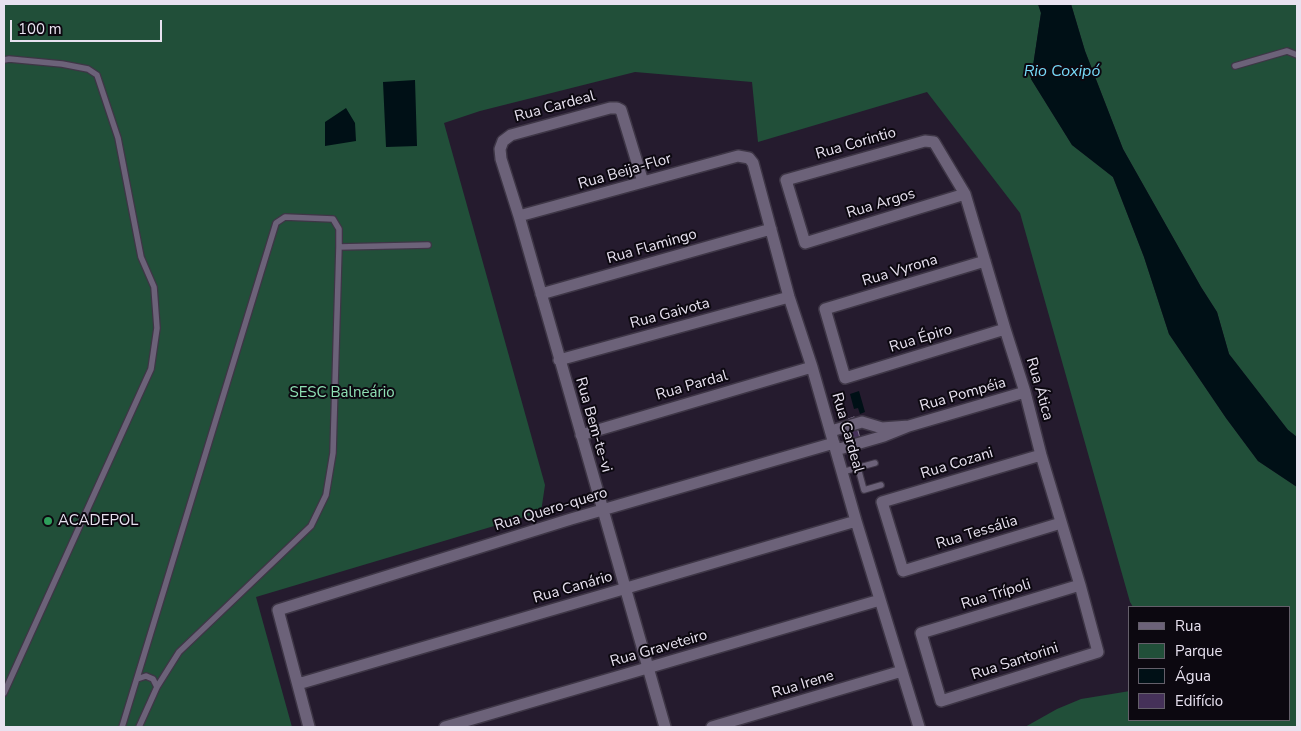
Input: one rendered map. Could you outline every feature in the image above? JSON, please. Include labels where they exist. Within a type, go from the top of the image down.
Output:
[{"type":"street","name":"Rua Cardeal","points":[[519,216],[501,159],[500,149],[503,141],[510,135],[610,108],[617,108],[622,110],[643,182]]},
{"type":"street","name":"Rua Corintio","points":[[805,243],[786,180],[925,141],[934,142]]},
{"type":"street","name":"Rua Ática","points":[[934,142],[965,194],[1025,392],[1041,455],[1098,652]]},
{"type":"street","name":"Rua Beija-Flor","points":[[519,216],[738,156]]},
{"type":"street","name":"Rua Cardeal","points":[[738,156],[749,158],[753,163],[790,297],[919,727]]},
{"type":"street","name":"Rua Argos","points":[[805,243],[965,194]]},
{"type":"street","name":"Rua Bem-te-vi","points":[[519,216],[665,727]]},
{"type":"street","name":"Rua Flamingo","points":[[542,294],[771,229]]},
{"type":"street","name":"Rua Vyrona","points":[[845,378],[825,310],[984,261]]},
{"type":"street","name":"Rua Gaivota","points":[[560,360],[790,297]]},
{"type":"street","name":"Rua Épiro","points":[[845,378],[1005,329]]},
{"type":"street","name":"Rua Pardal","points":[[581,435],[812,367]]},
{"type":"street","name":"Rua Pompéia","points":[[834,443],[866,437],[881,437],[908,426],[1025,392]]},
{"type":"street","name":"Rua Pompéia","points":[[834,443],[860,422],[882,428],[908,426]]},
{"type":"street","name":"Rua Quero-quero","points":[[298,684],[278,610],[602,510],[834,443]]},
{"type":"street","name":"Rua Cozani","points":[[902,571],[882,502],[1041,455]]},
{"type":"street","name":"Rua Canário","points":[[298,684],[856,521]]},
{"type":"street","name":"Rua Tessália","points":[[902,571],[1061,523]]},
{"type":"street","name":"Rua Trípoli","points":[[941,702],[921,633],[1080,585]]},
{"type":"street","name":"Rua Graveteiro","points":[[445,727],[880,600]]},
{"type":"street","name":"Rua Santorini","points":[[941,702],[1098,652]]},
{"type":"street","name":"Rua Irene","points":[[712,727],[902,671]]},
{"type":"street","points":[[298,684],[309,727]]},
{"type":"lane","points":[[1235,66],[1286,51],[1297,55]]},
{"type":"lane","points":[[4,60],[62,64],[88,69],[97,75],[118,138],[141,257],[154,287],[157,328],[152,369],[4,693]]},
{"type":"lane","points":[[122,727],[276,223],[285,217],[333,219],[339,229],[339,246],[333,453],[326,494],[310,526],[179,652],[157,687],[140,727]]},
{"type":"lane","points":[[339,246],[428,245]]},
{"type":"lane","points":[[842,472],[875,463]]},
{"type":"lane","points":[[858,468],[864,490],[881,485]]},
{"type":"lane","points":[[137,679],[146,676],[153,679],[157,687]]},
{"type":"green space","name":"SESC Balneário","points":[[4,4],[1038,4],[1041,13],[1031,79],[1072,145],[1113,177],[1144,257],[1169,334],[1226,418],[1258,461],[1297,487],[1297,727],[1025,727],[1057,709],[1081,699],[1128,691],[1128,721],[1291,721],[1291,606],[1132,606],[1020,213],[927,92],[758,142],[752,82],[635,72],[480,111],[444,123],[545,485],[541,512],[256,597],[292,727],[4,727]]},
{"type":"green space","points":[[1071,4],[1297,4],[1297,437],[1288,430],[1229,354],[1217,312],[1123,149],[1085,51]]},
{"type":"water","name":"Rio Coxipó","points":[[1038,4],[1071,4],[1085,51],[1123,149],[1217,312],[1229,354],[1288,430],[1297,437],[1297,487],[1258,461],[1226,418],[1169,334],[1144,257],[1113,177],[1072,145],[1031,79],[1041,13]]},
{"type":"water","points":[[415,80],[417,146],[386,147],[383,82]]},
{"type":"water","points":[[346,108],[355,123],[356,141],[325,146],[325,122]]},
{"type":"water","points":[[859,391],[865,412],[860,414],[858,408],[854,409],[850,394]]},
{"type":"building","points":[[854,417],[862,445],[856,446],[848,419]]},
{"type":"place","name":"ACADEPOL","points":[[48,521]]}]
